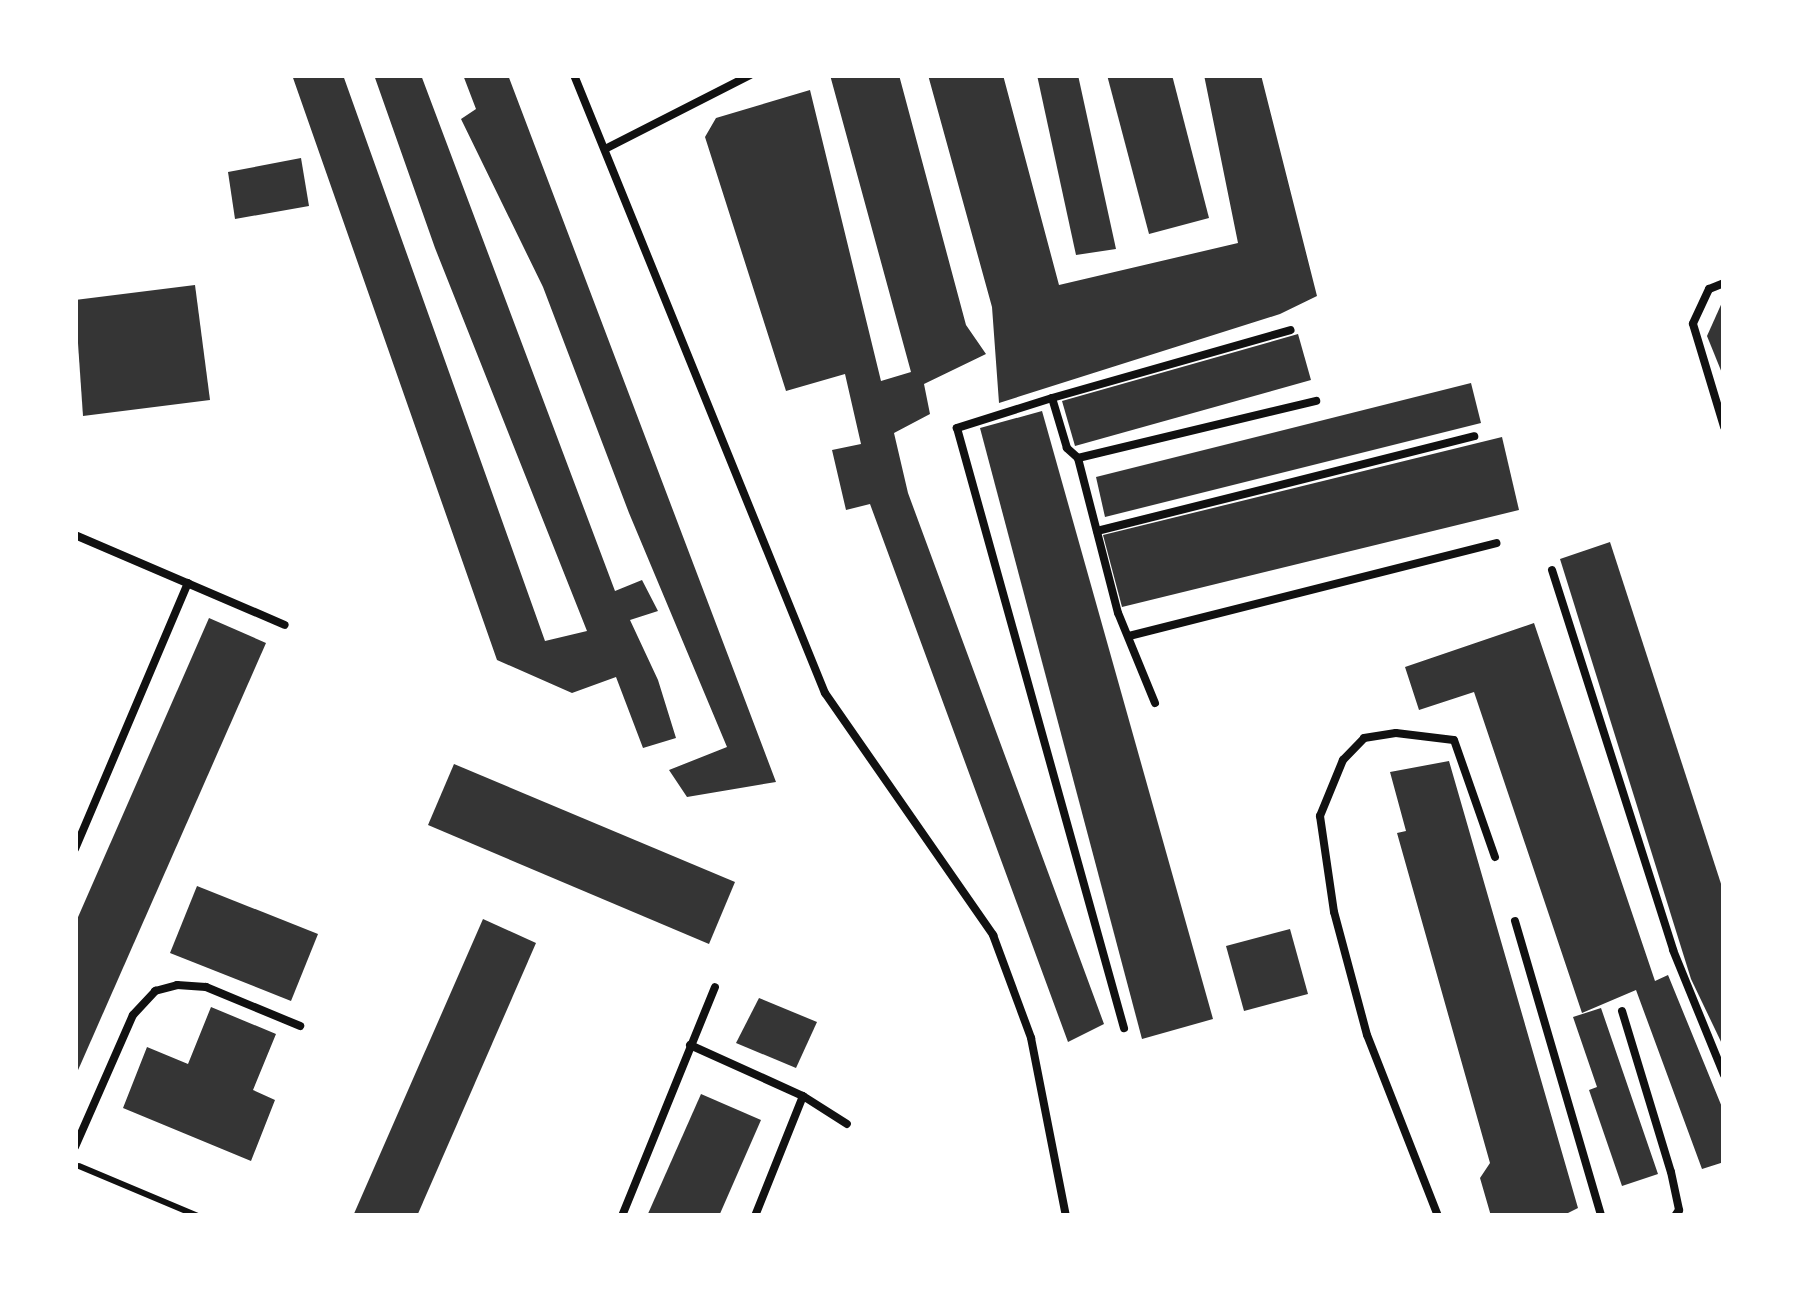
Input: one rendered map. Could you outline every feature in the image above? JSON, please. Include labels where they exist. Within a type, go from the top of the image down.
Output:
[{"type":"lane","points":[[574,75],[825,693],[897,804],[994,934],[1030,1038],[1066,1216]]},
{"type":"lane","points":[[605,149],[750,75]]},
{"type":"lane","points":[[1724,283],[1709,289],[1693,324],[1724,427]]},
{"type":"lane","points":[[1124,1028],[957,428],[1290,330]]},
{"type":"lane","points":[[1710,388],[1724,394]]},
{"type":"lane","points":[[1052,398],[1067,448],[1078,458],[1129,636],[1155,703]]},
{"type":"lane","points":[[1078,458],[1316,400]]},
{"type":"lane","points":[[1097,531],[1474,436]]},
{"type":"lane","points":[[75,535],[285,625]]},
{"type":"lane","points":[[1129,636],[1496,543]]},
{"type":"lane","points":[[1552,570],[1673,950],[1724,1075]]},
{"type":"lane","points":[[75,849],[188,583]]},
{"type":"lane","points":[[1438,1216],[1366,1035],[1334,912],[1320,816],[1343,760],[1364,738],[1396,733],[1454,740],[1495,856]]},
{"type":"lane","points":[[1515,921],[1601,1216]]},
{"type":"lane","points":[[622,1216],[715,986]]},
{"type":"lane","points":[[75,1147],[134,1015],[155,991],[206,987],[300,1026]]},
{"type":"lane","points":[[1622,1011],[1671,1172],[1679,1210],[1676,1216]]},
{"type":"lane","points":[[690,1045],[803,1096],[847,1124]]},
{"type":"lane","points":[[755,1216],[803,1096]]},
{"type":"path","points":[[75,1164],[198,1216]]},
{"type":"building","points":[[292,75],[343,75],[545,641],[587,631],[435,248],[374,75],[421,75],[615,591],[642,580],[658,611],[630,620],[658,680],[676,738],[643,748],[616,677],[572,693],[497,660]]},
{"type":"building","points":[[463,75],[508,75],[776,782],[687,797],[669,770],[727,747],[629,513],[543,287],[461,119],[476,109]]},
{"type":"building","points":[[830,75],[899,75],[966,325],[986,354],[924,384],[930,414],[894,433],[908,493],[1104,1024],[1068,1042],[870,504],[846,510],[832,450],[861,444],[845,374],[786,391],[705,137],[716,118],[810,90],[881,381],[911,372]]},
{"type":"building","points":[[928,75],[1003,75],[1059,285],[1238,243],[1204,75],[1261,75],[1317,296],[1280,314],[999,403],[992,307]]},
{"type":"building","points":[[1037,75],[1078,75],[1116,249],[1076,255]]},
{"type":"building","points":[[1107,75],[1172,75],[1209,218],[1149,234]]},
{"type":"building","points":[[301,158],[309,206],[235,219],[228,172]]},
{"type":"building","points":[[195,285],[210,400],[83,416],[75,300]]},
{"type":"building","points":[[1724,298],[1724,378],[1707,336]]},
{"type":"building","points":[[1298,334],[1311,380],[1075,446],[1062,401]]},
{"type":"building","points":[[1471,383],[1481,423],[1105,517],[1096,477]]},
{"type":"building","points":[[1042,411],[1213,1019],[1142,1039],[980,428]]},
{"type":"building","points":[[1502,437],[1519,510],[1122,607],[1103,535]]},
{"type":"building","points":[[1610,542],[1724,893],[1724,1048],[1691,979],[1560,559]]},
{"type":"building","points":[[209,618],[266,643],[75,1077],[75,924]]},
{"type":"building","points":[[1534,623],[1655,981],[1668,975],[1724,1112],[1724,1162],[1702,1169],[1636,990],[1582,1013],[1474,692],[1419,710],[1405,667]]},
{"type":"building","points":[[1449,761],[1578,1208],[1562,1216],[1491,1216],[1480,1178],[1490,1163],[1397,833],[1406,831],[1390,772]]},
{"type":"building","points":[[454,764],[735,882],[709,944],[428,825]]},
{"type":"building","points":[[197,886],[318,934],[291,1001],[170,953]]},
{"type":"building","points":[[483,919],[536,943],[417,1216],[353,1216]]},
{"type":"building","points":[[1290,929],[1308,994],[1244,1011],[1226,946]]},
{"type":"building","points":[[759,998],[817,1022],[796,1068],[736,1043]]},
{"type":"building","points":[[211,1007],[276,1034],[253,1090],[275,1100],[251,1161],[123,1108],[147,1047],[188,1064]]},
{"type":"building","points":[[1601,1008],[1658,1174],[1622,1186],[1589,1090],[1597,1087],[1573,1017]]},
{"type":"building","points":[[701,1094],[761,1120],[719,1216],[647,1216]]}]
